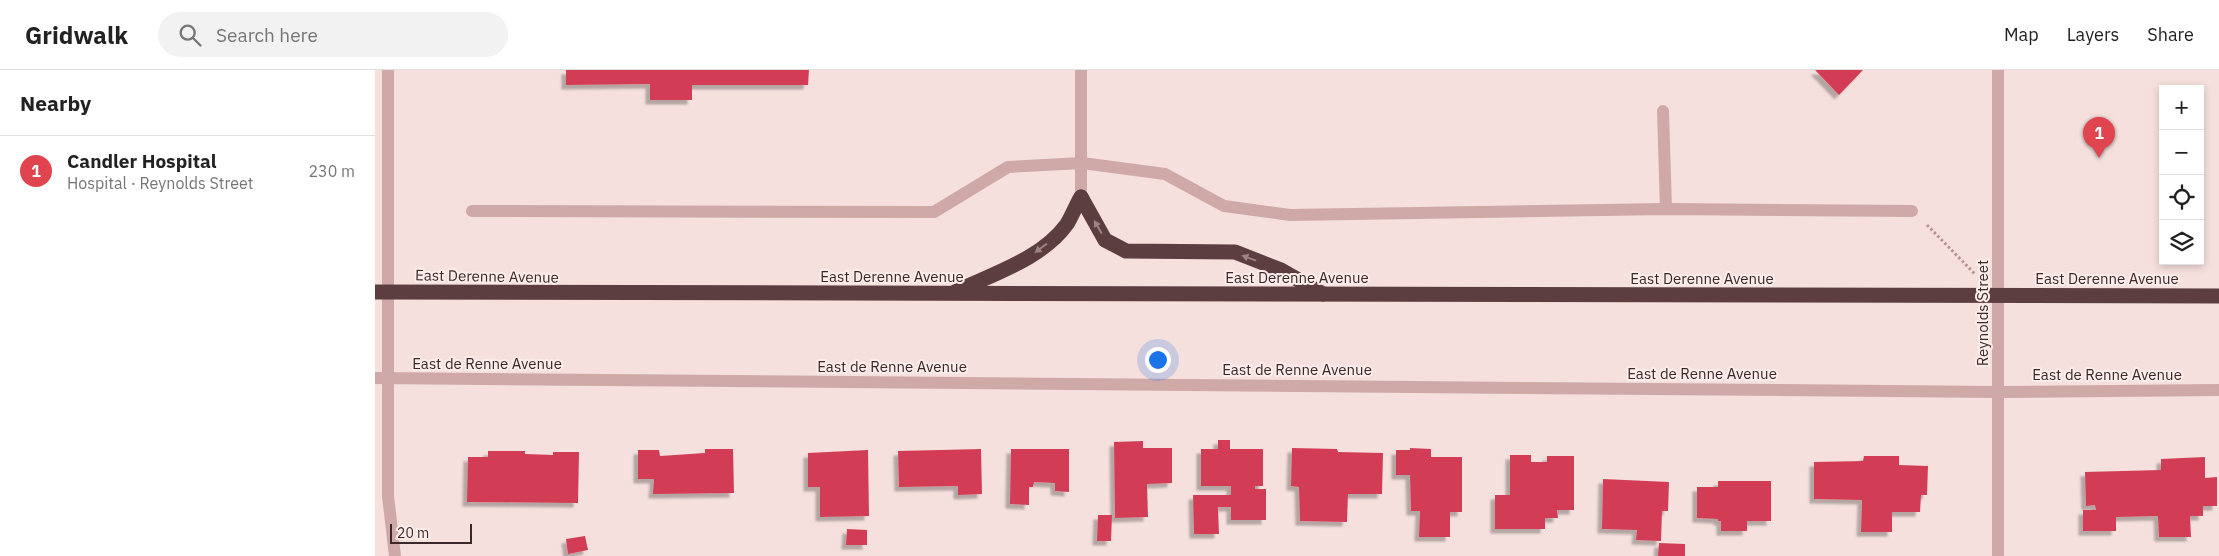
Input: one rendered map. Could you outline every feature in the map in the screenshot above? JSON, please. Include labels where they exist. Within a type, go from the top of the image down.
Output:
[{"type":"highway","points":[[952,294],[1032,255],[1046,245],[1067,224],[1081,197]]},
{"type":"highway","points":[[1081,197],[1105,240],[1126,251],[1235,252],[1281,270],[1324,295]]},
{"type":"highway","name":"East Derenne Avenue","points":[[382,292],[601,294],[2219,296]]},
{"type":"street","points":[[388,70],[382,292],[389,378],[388,496],[395,556]]},
{"type":"street","points":[[1081,70],[1081,197]]},
{"type":"street","name":"Reynolds Street","points":[[1998,70],[1998,556]]},
{"type":"street","points":[[1663,111],[1666,209]]},
{"type":"street","points":[[472,211],[934,212],[1008,167],[1082,163],[1165,174],[1224,206],[1290,215],[1666,209],[1912,211]]},
{"type":"street","name":"East de Renne Avenue","points":[[375,378],[1998,392],[2219,390]]},
{"type":"path","points":[[1912,211],[1997,296]]},
{"type":"building","points":[[566,70],[809,70],[808,85],[692,85],[692,100],[650,100],[650,84],[566,85]]},
{"type":"building","points":[[1815,70],[1863,70],[1839,95]]},
{"type":"building","points":[[1218,440],[1230,440],[1230,449],[1263,449],[1263,486],[1255,486],[1255,489],[1266,489],[1266,520],[1231,520],[1231,507],[1218,507],[1219,534],[1194,534],[1193,495],[1231,495],[1231,486],[1201,486],[1201,449],[1218,449]]},
{"type":"building","points":[[1143,441],[1143,448],[1172,448],[1172,483],[1147,484],[1148,517],[1115,518],[1114,442]]},
{"type":"building","points":[[1292,448],[1383,453],[1382,494],[1348,494],[1347,522],[1300,521],[1299,487],[1291,486]]},
{"type":"building","points":[[1410,448],[1431,449],[1431,457],[1462,457],[1462,512],[1450,512],[1450,537],[1419,537],[1420,511],[1411,511],[1410,475],[1396,475],[1396,450],[1410,450]]},
{"type":"building","points":[[705,449],[733,449],[734,493],[653,494],[654,479],[638,479],[638,450],[659,450],[660,456],[705,453]]},
{"type":"building","points":[[981,449],[982,494],[958,495],[958,486],[899,487],[898,451]]},
{"type":"building","points":[[1011,449],[1069,449],[1069,492],[1055,491],[1055,483],[1034,482],[1033,487],[1029,487],[1029,505],[1010,504]]},
{"type":"building","points":[[868,450],[869,516],[820,517],[820,487],[808,487],[808,453]]},
{"type":"building","points":[[488,451],[525,451],[525,454],[553,455],[553,452],[579,452],[578,503],[467,502],[468,457],[488,457]]},
{"type":"building","points":[[1510,455],[1531,455],[1531,462],[1547,462],[1547,456],[1574,456],[1574,510],[1557,510],[1558,518],[1545,518],[1545,529],[1495,529],[1495,495],[1510,495]]},
{"type":"building","points":[[1864,456],[1899,456],[1899,465],[1928,466],[1927,495],[1921,495],[1920,512],[1892,512],[1892,532],[1861,532],[1862,500],[1814,499],[1814,462],[1863,461]]},
{"type":"building","points":[[2205,457],[2205,478],[2217,477],[2217,506],[2203,506],[2203,516],[2190,516],[2191,537],[2159,537],[2158,516],[2116,517],[2116,531],[2083,531],[2083,510],[2096,510],[2095,505],[2086,506],[2085,472],[2161,470],[2161,459]]},
{"type":"building","points":[[1603,479],[1669,482],[1668,511],[1662,511],[1661,541],[1636,540],[1637,530],[1602,529]]},
{"type":"building","points":[[1718,481],[1771,481],[1771,521],[1747,521],[1747,531],[1721,531],[1721,521],[1718,521],[1718,519],[1697,518],[1697,487],[1718,487]]},
{"type":"building","points":[[1098,515],[1112,515],[1111,541],[1097,541]]},
{"type":"building","points":[[847,529],[867,530],[867,545],[846,545]]},
{"type":"building","points":[[585,536],[588,550],[568,554],[566,539]]},
{"type":"building","points":[[1659,543],[1685,544],[1685,556],[1658,556]]},
{"type":"place","name":"Candler Hospital","points":[[2099,158]]}]
